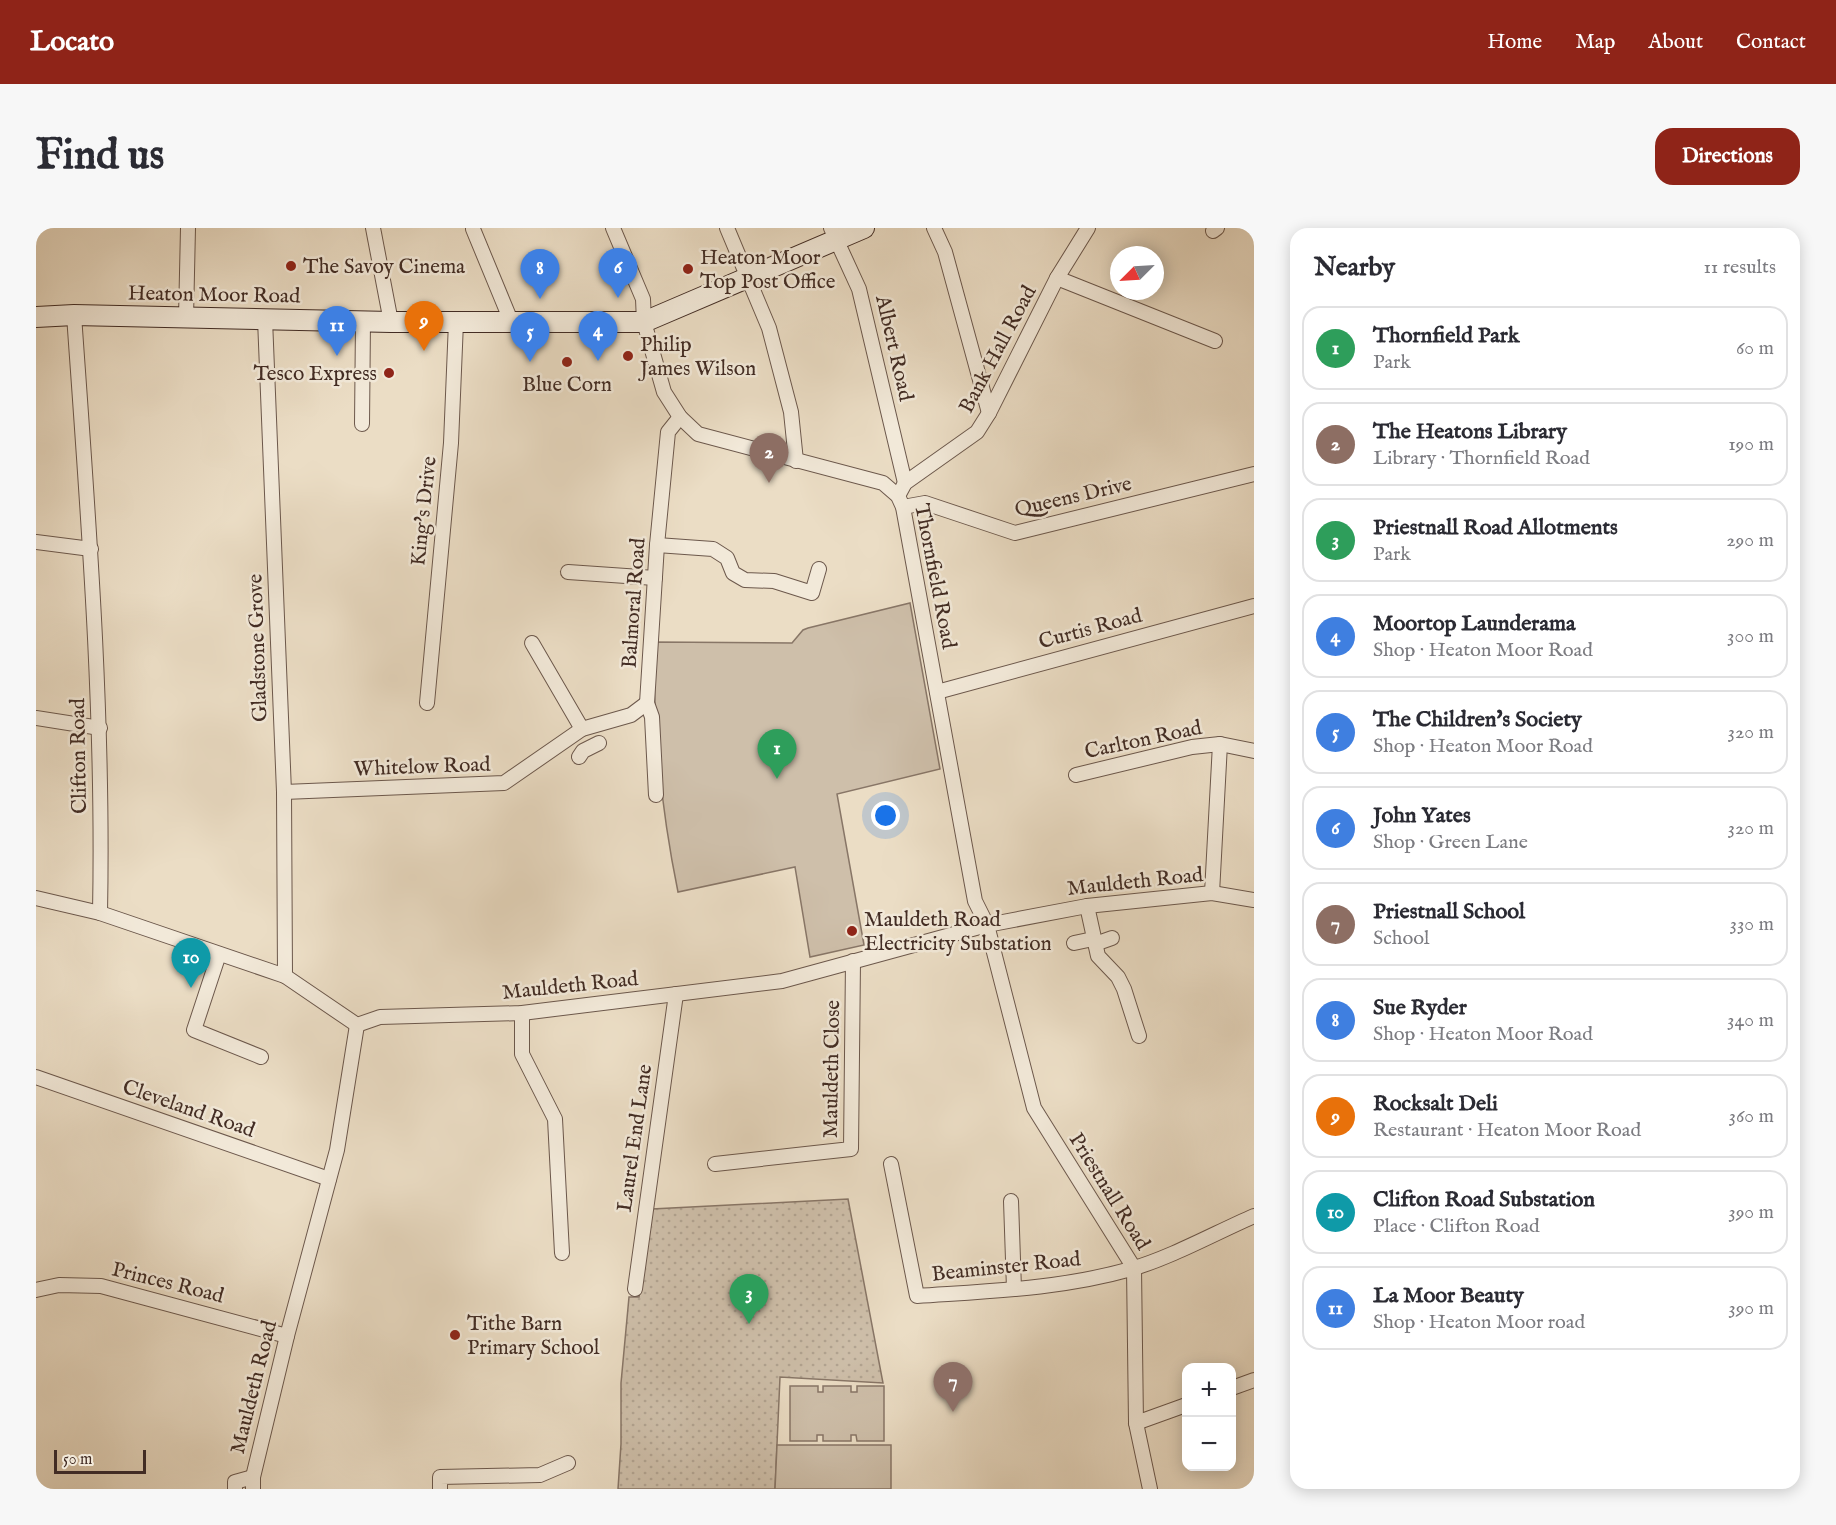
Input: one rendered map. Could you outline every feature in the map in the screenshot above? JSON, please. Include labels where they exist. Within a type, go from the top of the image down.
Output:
[{"type":"main road","points":[[644,322],[748,277],[834,234],[864,228]]},
{"type":"main road","name":"Heaton Moor Road","points":[[36,317],[74,315],[391,322],[644,322]]},
{"type":"street","points":[[186,318],[188,228]]},
{"type":"street","points":[[373,228],[391,322]]},
{"type":"street","name":"Thornfield Road","points":[[614,228],[643,299],[644,322],[664,392],[680,417],[698,434],[883,483],[900,502],[975,901],[987,925]]},
{"type":"street","points":[[727,228],[770,328],[790,412],[796,461]]},
{"type":"street","points":[[934,228],[945,252],[989,413]]},
{"type":"street","name":"Bank Hall Road","points":[[900,502],[905,483],[977,432],[989,413],[1057,278],[1088,228]]},
{"type":"street","points":[[473,229],[511,321]]},
{"type":"street","name":"Albert Road","points":[[834,234],[859,289],[905,483]]},
{"type":"street","points":[[1057,278],[1215,341]]},
{"type":"street","name":"Clifton Road","points":[[74,315],[91,549],[100,728],[100,914]]},
{"type":"street","name":"Gladstone Grove","points":[[265,319],[284,792],[285,976]]},
{"type":"street","points":[[362,424],[363,321]]},
{"type":"street","name":"King's Drive","points":[[427,703],[451,443],[456,322]]},
{"type":"street","name":"Balmoral Road","points":[[656,795],[652,717],[647,704],[657,545],[668,432],[680,417]]},
{"type":"street","name":"Queens Drive","points":[[900,502],[925,503],[1015,533],[1254,474]]},
{"type":"street","points":[[36,542],[91,549]]},
{"type":"street","points":[[657,545],[713,549],[727,558],[733,573],[745,580],[774,581],[812,593],[819,569]]},
{"type":"street","points":[[568,572],[655,578]]},
{"type":"street","name":"Curtis Road","points":[[937,692],[1254,606]]},
{"type":"street","points":[[532,643],[588,749]]},
{"type":"street","name":"Whitelow Road","points":[[284,792],[504,783],[580,731],[631,715],[647,704]]},
{"type":"street","points":[[36,718],[100,728]]},
{"type":"street","points":[[1212,893],[1220,744]]},
{"type":"street","name":"Carlton Road","points":[[1076,775],[1192,747],[1220,744],[1254,751]]},
{"type":"street","name":"Mauldeth Road","points":[[253,1483],[287,1336],[337,1150],[357,1025],[380,1017],[522,1013],[782,981],[987,925],[1087,906],[1212,893],[1254,900]]},
{"type":"street","points":[[36,898],[100,914],[285,976],[357,1025]]},
{"type":"street","points":[[1087,906],[1098,956],[1118,977],[1139,1036]]},
{"type":"street","name":"Priestnall Road","points":[[987,925],[1034,1108],[1134,1268],[1136,1423],[1150,1489]]},
{"type":"street","points":[[1074,943],[1112,938]]},
{"type":"street","points":[[219,954],[194,1030],[261,1057]]},
{"type":"street","name":"Mauldeth Close","points":[[715,1164],[852,1149],[853,961]]},
{"type":"street","name":"Laurel End Lane","points":[[635,1289],[676,994]]},
{"type":"street","points":[[522,1013],[522,1054],[555,1119],[562,1253]]},
{"type":"street","name":"Cleveland Road","points":[[36,1077],[329,1179]]},
{"type":"street","name":"Beaminster Road","points":[[891,1164],[917,1296],[1065,1285],[1134,1268],[1254,1216]]},
{"type":"street","points":[[1011,1201],[1014,1289]]},
{"type":"street","name":"Princes Road","points":[[36,1290],[58,1285],[101,1286],[287,1336]]},
{"type":"street","points":[[1236,1387],[1254,1380]]},
{"type":"street","points":[[1136,1423],[1182,1406]]},
{"type":"street","points":[[440,1489],[440,1477],[540,1475],[568,1463]]},
{"type":"street","points":[[235,1489],[235,1482],[253,1483]]},
{"type":"shaded area","points":[[910,603],[940,769],[837,794],[864,945],[810,957],[795,867],[678,892],[659,768],[654,642],[792,643],[803,630],[808,628]]},
{"type":"shaded area","points":[[848,1199],[883,1383],[780,1377],[775,1489],[618,1489],[621,1383],[629,1297],[639,1297],[652,1209]]},
{"type":"shaded area","points":[[790,1386],[818,1386],[818,1392],[823,1392],[823,1386],[851,1386],[851,1392],[857,1392],[857,1386],[884,1386],[884,1441],[857,1441],[856,1435],[851,1435],[851,1441],[823,1441],[823,1435],[817,1435],[817,1441],[790,1441]]},
{"type":"shaded area","points":[[777,1445],[891,1445],[891,1489],[775,1489]]},
{"type":"place","name":"The Savoy Cinema","points":[[291,266]]},
{"type":"place","name":"Heaton Moor Top Post Office","points":[[688,269]]},
{"type":"place","name":"John Yates","points":[[618,298]]},
{"type":"place","name":"Sue Ryder","points":[[540,299]]},
{"type":"place","name":"Rocksalt Deli","points":[[424,351]]},
{"type":"place","name":"La Moor Beauty","points":[[337,356]]},
{"type":"place","name":"Philip James Wilson","points":[[628,356]]},
{"type":"place","name":"Moortop Launderama","points":[[598,361]]},
{"type":"place","name":"The Children's Society","points":[[530,362]]},
{"type":"place","name":"Blue Corn","points":[[567,362]]},
{"type":"place","name":"Tesco Express","points":[[389,373]]},
{"type":"place","name":"The Heatons Library","points":[[769,483]]},
{"type":"place","name":"Thornfield Park","points":[[777,779]]},
{"type":"place","name":"Mauldeth Road Electricity Substation","points":[[852,931]]},
{"type":"place","name":"Clifton Road Substation","points":[[191,988]]},
{"type":"place","name":"Priestnall Road Allotments","points":[[749,1324]]},
{"type":"place","name":"Tithe Barn Primary School","points":[[455,1335]]},
{"type":"place","name":"Priestnall School","points":[[953,1412]]}]
